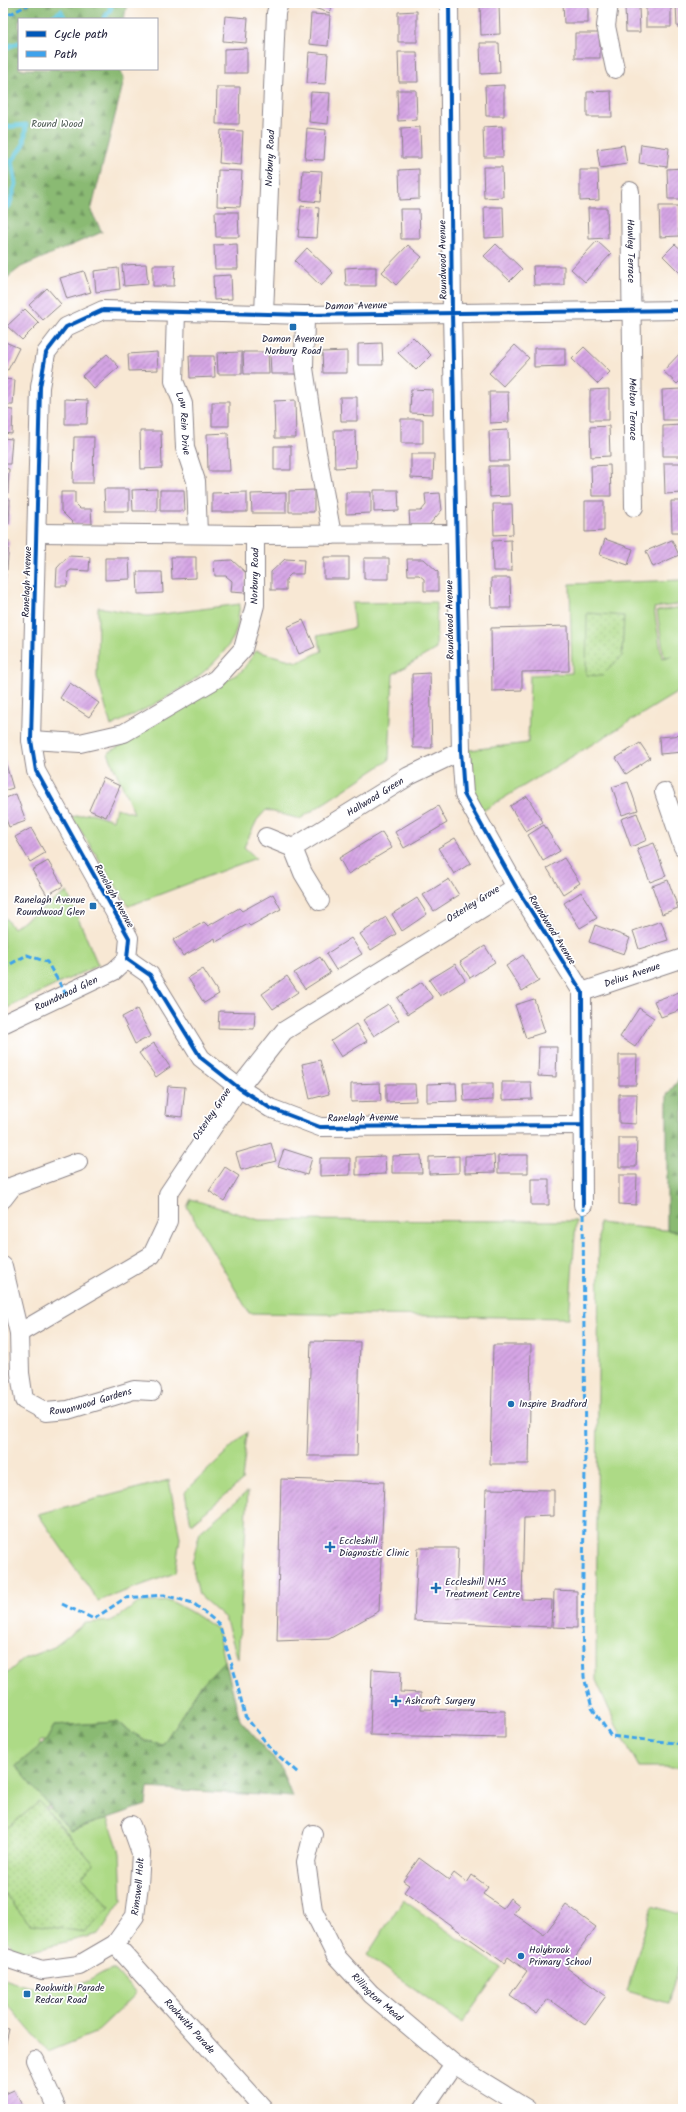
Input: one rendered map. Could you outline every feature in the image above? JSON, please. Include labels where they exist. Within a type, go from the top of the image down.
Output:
[{"type":"street","name":"Norbury Road","points":[[264,314],[272,84],[276,13],[278,3]]},
{"type":"street","name":"Roundwood Avenue","points":[[449,3],[456,534],[461,751],[464,794],[516,887],[582,992]]},
{"type":"street","points":[[609,3],[606,26],[615,69]]},
{"type":"street","name":"Hawley Terrace","points":[[630,191],[630,310]]},
{"type":"street","name":"Damon Avenue","points":[[46,353],[66,327],[103,310],[305,315],[683,310]]},
{"type":"street","name":"Melton Terrace","points":[[630,310],[634,507]]},
{"type":"street","name":"Low Rein Drive","points":[[176,312],[174,381],[183,404],[185,448],[196,481],[198,534]]},
{"type":"street","points":[[305,315],[304,368],[316,447],[332,535]]},
{"type":"street","name":"Ranelagh Avenue","points":[[46,353],[40,387],[31,740],[36,772],[129,938],[127,959],[150,975],[201,1058],[239,1088],[270,1108],[320,1127],[582,1125]]},
{"type":"street","name":"Ranelagh Avenue","points":[[36,533],[255,535]]},
{"type":"street","name":"Norbury Road","points":[[31,740],[80,743],[124,733],[216,679],[244,649],[255,604],[255,535],[456,534]]},
{"type":"street","name":"Hallwood Green","points":[[293,848],[409,776],[461,751]]},
{"type":"street","points":[[664,792],[683,847]]},
{"type":"street","points":[[266,837],[293,848],[303,873],[320,901]]},
{"type":"street","name":"Osterley Grove","points":[[19,1333],[152,1255],[168,1221],[168,1194],[239,1088],[284,1031],[516,887]]},
{"type":"street","name":"Delius Avenue","points":[[582,992],[683,958]]},
{"type":"street","name":"Roundwood Glen","points":[[3,1024],[114,971],[127,959]]},
{"type":"street","points":[[582,992],[583,1205]]},
{"type":"street","points":[[3,1199],[13,1186],[78,1162]]},
{"type":"street","name":"Rowanwood Gardens","points":[[3,1266],[19,1333],[20,1373],[24,1400],[46,1412],[68,1410],[134,1390],[152,1391]]},
{"type":"street","name":"Rimswell Holt","points":[[3,1957],[42,1970],[80,1965],[115,1944],[135,1916],[141,1853],[131,1825]]},
{"type":"street","name":"Rillington Mead","points":[[313,1834],[306,1862],[314,1910],[336,1956],[371,1994],[454,2064],[527,2109]]},
{"type":"street","name":"Rookwith Parade","points":[[115,1944],[264,2109]]},
{"type":"street","points":[[35,2060],[57,2109]]},
{"type":"street","points":[[422,2109],[454,2064]]},
{"type":"green space","name":"Round Wood","points":[[3,3],[127,3],[124,18],[18,18],[18,70],[120,70],[124,80],[91,211],[102,232],[21,267],[3,281]]},
{"type":"green space","points":[[683,580],[683,604],[654,608],[662,658],[672,656],[664,657],[657,611],[683,607],[683,689],[476,815],[461,751],[528,743],[530,675],[572,673],[570,584]]},
{"type":"green space","points":[[437,602],[436,649],[393,674],[389,760],[300,819],[266,810],[257,820],[244,847],[256,858],[129,906],[72,817],[91,813],[113,820],[116,808],[134,813],[108,753],[242,671],[256,651],[298,662],[322,651],[317,636],[354,628],[352,603]]},
{"type":"green space","points":[[240,604],[237,628],[232,640],[221,655],[208,668],[178,691],[111,726],[97,677],[98,607],[147,616]]},
{"type":"green space","points":[[587,613],[624,616],[622,656],[602,676],[586,675]]},
{"type":"green space","points":[[67,892],[98,965],[3,1010],[3,915],[13,928]]},
{"type":"green space","points":[[683,1074],[683,1232],[667,1230],[667,1095]]},
{"type":"green space","points":[[191,1199],[259,1220],[576,1221],[569,1318],[249,1313],[187,1207]]},
{"type":"green space","points":[[599,1223],[683,1232],[683,1767],[639,1767],[617,1727],[596,1680]]},
{"type":"green space","points":[[247,1432],[242,1481],[191,1524],[185,1492]]},
{"type":"green space","points":[[169,1480],[180,1538],[175,1573],[98,1601],[38,1514]]},
{"type":"green space","points":[[248,1491],[238,1659],[225,1618],[199,1595],[192,1563],[200,1532]]},
{"type":"green space","points":[[171,1601],[217,1629],[224,1662],[201,1685],[163,1744],[146,1741],[116,1722],[54,1726],[46,1741],[41,1741],[39,1743],[41,1745],[16,1766],[50,1806],[44,1808],[39,1802],[3,1832],[3,1677],[23,1659],[54,1647],[85,1623],[113,1621],[138,1603]]},
{"type":"green space","points":[[225,1660],[240,1720],[280,1766],[292,1797],[148,1788],[146,1805],[70,1831],[16,1766],[46,1741],[54,1726],[116,1722],[146,1741],[163,1744],[201,1685]]},
{"type":"green space","points":[[39,1802],[94,1864],[82,1876],[110,1908],[84,1932],[30,1924],[3,1892],[3,1832]]},
{"type":"green space","points":[[51,1808],[71,1831],[108,1818],[120,1853],[122,1900],[99,1934],[19,1953],[3,1937],[3,1905],[6,1905],[3,1901],[3,1892],[30,1924],[110,1908],[82,1876],[94,1864],[46,1809]]},
{"type":"green space","points":[[403,1900],[501,1968],[462,2023],[367,1955]]},
{"type":"green space","points":[[652,1906],[683,1915],[683,1950],[668,2003],[627,1991]]},
{"type":"green space","points":[[112,1969],[116,1971],[136,1994],[95,2033],[48,2052],[3,1999],[3,1978],[23,1985],[55,1988],[86,1982],[105,1971]]},
{"type":"building","points":[[316,3],[333,3],[330,13],[314,8]]},
{"type":"building","points":[[563,3],[588,3],[588,23],[564,23]]},
{"type":"building","points":[[646,3],[671,3],[671,27],[646,27]]},
{"type":"building","points":[[676,3],[683,3],[683,27],[677,27]]},
{"type":"building","points":[[480,4],[499,4],[500,34],[481,35]]},
{"type":"building","points":[[639,6],[640,32],[626,32],[625,7]]},
{"type":"building","points":[[417,11],[417,42],[398,42],[398,12]]},
{"type":"building","points":[[311,14],[330,15],[328,46],[309,44]]},
{"type":"building","points":[[225,16],[248,18],[246,43],[223,41]]},
{"type":"building","points":[[575,33],[600,33],[600,58],[575,58]]},
{"type":"building","points":[[480,43],[499,43],[500,73],[481,74]]},
{"type":"building","points":[[247,48],[247,73],[224,73],[224,49]]},
{"type":"building","points":[[309,52],[328,54],[326,84],[307,83]]},
{"type":"building","points":[[398,52],[417,52],[418,82],[399,82]]},
{"type":"building","points":[[504,85],[504,116],[486,116],[485,86]]},
{"type":"building","points":[[217,87],[240,87],[239,124],[216,124]]},
{"type":"building","points":[[397,90],[416,90],[417,120],[398,121]]},
{"type":"building","points":[[611,91],[612,117],[587,117],[587,92]]},
{"type":"building","points":[[311,92],[330,93],[328,124],[309,122]]},
{"type":"building","points":[[502,126],[503,157],[484,157],[483,127]]},
{"type":"building","points":[[420,127],[421,158],[402,158],[401,128]]},
{"type":"building","points":[[307,128],[326,130],[324,160],[305,159]]},
{"type":"building","points":[[221,130],[243,131],[241,165],[219,163]]},
{"type":"building","points":[[641,144],[669,148],[667,167],[639,163]]},
{"type":"building","points":[[624,145],[627,164],[600,168],[597,149]]},
{"type":"building","points":[[483,167],[502,167],[503,197],[484,198]]},
{"type":"building","points":[[683,168],[683,199],[668,199],[667,169]]},
{"type":"building","points":[[419,169],[419,199],[400,200],[399,170]]},
{"type":"building","points":[[218,170],[242,171],[240,207],[217,206]]},
{"type":"building","points":[[303,170],[322,171],[320,202],[301,200]]},
{"type":"building","points":[[580,170],[598,170],[599,200],[580,201]]},
{"type":"building","points":[[301,206],[319,208],[317,238],[298,237]]},
{"type":"building","points":[[659,206],[678,206],[679,236],[660,237]]},
{"type":"building","points":[[484,207],[503,207],[504,237],[485,238]]},
{"type":"building","points":[[588,208],[607,208],[608,238],[589,239]]},
{"type":"building","points":[[400,209],[419,209],[420,239],[401,239]]},
{"type":"building","points":[[215,212],[238,212],[239,237],[216,237]]},
{"type":"building","points":[[597,241],[611,254],[585,282],[571,269]]},
{"type":"building","points":[[237,244],[238,269],[215,269],[214,245]]},
{"type":"building","points":[[496,244],[522,269],[510,281],[484,256]]},
{"type":"building","points":[[675,244],[683,251],[683,276],[663,256]]},
{"type":"building","points":[[408,245],[422,257],[396,285],[382,272]]},
{"type":"building","points":[[307,248],[333,273],[321,286],[295,261]]},
{"type":"building","points":[[146,264],[148,284],[124,286],[122,265]]},
{"type":"building","points":[[153,265],[175,265],[174,286],[153,286]]},
{"type":"building","points":[[533,266],[564,266],[564,285],[534,285]]},
{"type":"building","points":[[376,267],[376,286],[346,286],[345,268]]},
{"type":"building","points":[[118,268],[120,289],[96,292],[94,271]]},
{"type":"building","points":[[84,271],[91,292],[67,299],[60,278]]},
{"type":"building","points":[[231,275],[232,299],[214,300],[213,276]]},
{"type":"building","points":[[47,288],[61,304],[43,320],[29,305]]},
{"type":"building","points":[[25,309],[39,323],[22,340],[7,326]]},
{"type":"building","points":[[413,337],[431,355],[416,370],[398,353]]},
{"type":"building","points":[[3,341],[19,348],[8,370],[3,368]]},
{"type":"building","points":[[382,343],[383,365],[358,365],[358,344]]},
{"type":"building","points":[[515,345],[529,358],[503,386],[489,373]]},
{"type":"building","points":[[584,347],[610,372],[598,384],[572,359]]},
{"type":"building","points":[[534,348],[565,348],[565,366],[534,367]]},
{"type":"building","points":[[683,350],[683,378],[677,384],[663,371]]},
{"type":"building","points":[[347,351],[347,373],[323,373],[322,352]]},
{"type":"building","points":[[157,352],[158,370],[129,371],[128,354]]},
{"type":"building","points":[[242,352],[242,374],[218,374],[217,353]]},
{"type":"building","points":[[243,352],[268,352],[269,374],[244,374]]},
{"type":"building","points":[[295,352],[296,374],[271,374],[270,353]]},
{"type":"building","points":[[107,354],[119,367],[94,389],[82,376]]},
{"type":"building","points":[[189,356],[214,356],[215,377],[190,378]]},
{"type":"building","points":[[3,379],[15,380],[13,405],[3,405]]},
{"type":"building","points":[[411,389],[433,390],[433,414],[410,413]]},
{"type":"building","points":[[609,389],[609,420],[590,420],[590,390]]},
{"type":"building","points":[[681,389],[682,420],[663,420],[662,390]]},
{"type":"building","points":[[489,392],[508,392],[509,422],[490,423]]},
{"type":"building","points":[[340,397],[357,397],[357,421],[341,421]]},
{"type":"building","points":[[65,399],[88,400],[87,424],[65,424]]},
{"type":"building","points":[[295,400],[296,438],[275,438],[274,401]]},
{"type":"building","points":[[212,402],[229,402],[229,426],[212,426]]},
{"type":"building","points":[[3,409],[13,410],[12,434],[3,433]]},
{"type":"building","points":[[401,419],[423,419],[423,443],[401,443]]},
{"type":"building","points":[[681,425],[682,456],[663,456],[663,426]]},
{"type":"building","points":[[609,426],[610,456],[591,457],[590,427]]},
{"type":"building","points":[[334,430],[355,430],[356,467],[335,468]]},
{"type":"building","points":[[508,430],[509,461],[490,461],[489,431]]},
{"type":"building","points":[[140,431],[161,431],[162,468],[141,469]]},
{"type":"building","points":[[228,433],[230,471],[208,471],[207,434]]},
{"type":"building","points":[[74,437],[94,437],[93,483],[73,483]]},
{"type":"building","points":[[3,438],[12,439],[10,464],[3,464]]},
{"type":"building","points":[[274,446],[291,446],[291,470],[274,470]]},
{"type":"building","points":[[411,454],[434,454],[433,479],[411,478]]},
{"type":"building","points":[[664,463],[683,463],[683,493],[665,494]]},
{"type":"building","points":[[610,465],[611,496],[592,496],[591,466]]},
{"type":"building","points":[[489,466],[508,466],[509,496],[490,497]]},
{"type":"building","points":[[3,468],[9,469],[8,493],[3,492]]},
{"type":"building","points":[[104,489],[129,489],[129,511],[105,511]]},
{"type":"building","points":[[157,489],[157,511],[133,511],[132,490]]},
{"type":"building","points":[[160,490],[184,490],[185,511],[160,511]]},
{"type":"building","points":[[314,490],[314,512],[289,512],[289,491]]},
{"type":"building","points":[[374,490],[398,490],[399,511],[374,512]]},
{"type":"building","points":[[61,492],[75,492],[75,504],[80,509],[91,509],[92,524],[75,525],[61,511]]},
{"type":"building","points":[[247,492],[247,512],[212,512],[212,493]]},
{"type":"building","points":[[346,492],[371,492],[371,513],[346,514]]},
{"type":"building","points":[[286,493],[286,513],[252,513],[251,494]]},
{"type":"building","points":[[440,493],[442,510],[429,525],[410,526],[409,511],[421,511],[426,505],[425,494]]},
{"type":"building","points":[[3,498],[10,499],[9,524],[3,524]]},
{"type":"building","points":[[585,501],[604,501],[604,531],[585,532]]},
{"type":"building","points":[[671,501],[683,501],[683,532],[672,532]]},
{"type":"building","points":[[493,504],[512,504],[513,534],[494,535]]},
{"type":"building","points":[[605,539],[633,549],[628,565],[600,555]]},
{"type":"building","points":[[511,540],[512,571],[493,571],[492,541]]},
{"type":"building","points":[[672,540],[679,555],[653,567],[646,551]]},
{"type":"building","points":[[3,541],[9,541],[7,570],[3,570]]},
{"type":"building","points":[[68,556],[90,557],[89,571],[71,570],[68,572],[67,586],[56,586],[57,568]]},
{"type":"building","points":[[171,557],[196,557],[196,578],[172,579]]},
{"type":"building","points":[[324,557],[349,557],[349,579],[324,579]]},
{"type":"building","points":[[105,558],[129,558],[130,579],[105,580]]},
{"type":"building","points":[[364,558],[389,558],[389,579],[364,579]]},
{"type":"building","points":[[285,559],[304,560],[303,574],[291,574],[286,579],[286,590],[271,590],[271,572]]},
{"type":"building","points":[[407,559],[424,559],[438,572],[438,591],[424,591],[424,579],[419,575],[408,575]]},
{"type":"building","points":[[232,560],[246,573],[245,593],[231,592],[232,581],[226,576],[215,576],[214,561]]},
{"type":"building","points":[[137,572],[162,572],[163,593],[138,594]]},
{"type":"building","points":[[3,573],[6,574],[4,600],[3,600]]},
{"type":"building","points":[[491,578],[510,578],[511,608],[492,608]]},
{"type":"building","points":[[303,620],[315,647],[299,654],[287,627]]},
{"type":"building","points":[[568,626],[569,671],[522,672],[522,690],[492,691],[491,628]]},
{"type":"building","points":[[430,673],[432,748],[413,748],[412,674]]},
{"type":"building","points":[[70,683],[99,703],[89,717],[60,698]]},
{"type":"building","points":[[683,735],[683,752],[660,754],[659,737]]},
{"type":"building","points":[[640,743],[650,758],[626,774],[616,758]]},
{"type":"building","points":[[3,761],[5,761],[13,788],[3,791]]},
{"type":"building","points":[[103,778],[120,786],[106,817],[89,810]]},
{"type":"building","points":[[628,782],[638,810],[622,815],[612,787]]},
{"type":"building","points":[[16,794],[26,821],[9,827],[3,812],[3,799]]},
{"type":"building","points":[[527,796],[543,822],[526,832],[510,806]]},
{"type":"building","points":[[438,806],[447,823],[404,848],[395,832]]},
{"type":"building","points":[[637,813],[647,840],[631,847],[621,819]]},
{"type":"building","points":[[544,825],[560,851],[543,861],[528,835]]},
{"type":"building","points":[[31,828],[45,853],[30,862],[15,837]]},
{"type":"building","points":[[382,832],[392,848],[348,874],[339,858]]},
{"type":"building","points":[[455,838],[471,863],[454,874],[438,848]]},
{"type":"building","points":[[654,843],[666,876],[650,882],[637,849]]},
{"type":"building","points":[[564,858],[580,883],[563,894],[547,868]]},
{"type":"building","points":[[48,861],[63,886],[47,895],[32,870]]},
{"type":"building","points":[[449,879],[459,895],[434,911],[423,895]]},
{"type":"building","points":[[668,880],[678,908],[662,914],[652,886]]},
{"type":"building","points":[[581,892],[597,918],[580,928],[564,903]]},
{"type":"building","points":[[273,894],[281,909],[250,926],[248,924],[216,942],[215,938],[183,956],[173,940],[204,922],[208,926],[239,908],[242,911]]},
{"type":"building","points":[[417,898],[427,914],[402,931],[392,914]]},
{"type":"building","points":[[386,917],[396,934],[371,950],[360,934]]},
{"type":"building","points":[[661,921],[668,940],[639,949],[633,931]]},
{"type":"building","points":[[595,925],[630,938],[624,954],[589,942]]},
{"type":"building","points":[[351,938],[362,954],[336,970],[326,954]]},
{"type":"building","points":[[485,946],[495,962],[470,978],[460,962]]},
{"type":"building","points":[[523,955],[539,981],[522,991],[506,966]]},
{"type":"building","points":[[320,957],[330,973],[305,989],[294,973]]},
{"type":"building","points":[[455,964],[465,980],[440,996],[429,980]]},
{"type":"building","points":[[203,969],[219,994],[204,1003],[188,978]]},
{"type":"building","points":[[287,976],[298,992],[273,1009],[262,994]]},
{"type":"building","points":[[422,982],[433,998],[408,1014],[397,998]]},
{"type":"building","points":[[682,991],[683,1009],[661,1017],[654,1001]]},
{"type":"building","points":[[534,999],[545,1032],[526,1038],[515,1005]]},
{"type":"building","points":[[388,1004],[399,1020],[374,1036],[363,1020]]},
{"type":"building","points":[[639,1008],[654,1018],[635,1047],[620,1037]]},
{"type":"building","points":[[137,1009],[151,1036],[135,1044],[122,1017]]},
{"type":"building","points":[[219,1011],[255,1012],[254,1029],[218,1028]]},
{"type":"building","points":[[356,1024],[367,1041],[341,1057],[331,1041]]},
{"type":"building","points":[[154,1043],[170,1067],[156,1077],[139,1053]]},
{"type":"building","points":[[539,1047],[557,1047],[556,1077],[538,1076]]},
{"type":"building","points":[[619,1055],[637,1055],[636,1085],[619,1085]]},
{"type":"building","points":[[320,1060],[329,1094],[310,1099],[302,1064]]},
{"type":"building","points":[[502,1082],[531,1082],[532,1099],[502,1100]]},
{"type":"building","points":[[380,1083],[381,1101],[351,1102],[351,1084]]},
{"type":"building","points":[[456,1083],[457,1101],[427,1102],[427,1084]]},
{"type":"building","points":[[463,1083],[493,1083],[493,1100],[464,1101]]},
{"type":"building","points":[[386,1084],[415,1084],[416,1101],[386,1102]]},
{"type":"building","points":[[168,1086],[185,1087],[182,1117],[165,1115]]},
{"type":"building","points":[[619,1094],[637,1094],[636,1124],[619,1123]]},
{"type":"building","points":[[619,1138],[637,1138],[636,1167],[619,1167]]},
{"type":"building","points":[[271,1143],[276,1161],[241,1170],[236,1153]]},
{"type":"building","points":[[284,1149],[312,1158],[307,1175],[278,1166]]},
{"type":"building","points":[[421,1155],[422,1173],[392,1173],[392,1156]]},
{"type":"building","points":[[494,1155],[495,1172],[465,1173],[465,1156]]},
{"type":"building","points":[[528,1155],[528,1173],[498,1173],[498,1156]]},
{"type":"building","points":[[385,1156],[386,1174],[356,1175],[356,1157]]},
{"type":"building","points":[[459,1156],[459,1173],[429,1174],[429,1157]]},
{"type":"building","points":[[320,1158],[350,1158],[350,1175],[320,1176]]},
{"type":"building","points":[[225,1167],[239,1176],[224,1201],[209,1191]]},
{"type":"building","points":[[619,1175],[637,1175],[636,1205],[619,1204]]},
{"type":"building","points":[[531,1179],[549,1179],[549,1205],[531,1205]]},
{"type":"building","points":[[311,1341],[360,1342],[357,1456],[307,1456]]},
{"type":"building","name":"Inspire Bradford","points":[[493,1345],[531,1345],[529,1464],[490,1464]]},
{"type":"building","name":"Eccleshill Diagnostic Clinic","points":[[281,1479],[384,1482],[379,1611],[329,1639],[277,1641]]},
{"type":"building","points":[[486,1489],[554,1490],[554,1516],[524,1517],[522,1599],[552,1600],[551,1627],[414,1621],[418,1548],[458,1548],[456,1598],[483,1598]]},
{"type":"building","points":[[554,1590],[577,1591],[577,1628],[553,1627]]},
{"type":"building","name":"Ashcroft Surgery","points":[[372,1669],[401,1671],[400,1692],[421,1693],[421,1709],[505,1711],[505,1738],[370,1735]]},
{"type":"building","points":[[419,1858],[449,1880],[454,1873],[467,1883],[472,1875],[488,1887],[483,1894],[503,1908],[510,1898],[519,1905],[513,1913],[544,1935],[566,1905],[596,1927],[567,1968],[606,1996],[585,2025],[548,1999],[537,2014],[510,1995],[527,1971],[508,1957],[504,1963],[404,1892],[409,1885],[403,1881]]},
{"type":"building","points":[[3,2028],[9,2029],[4,2052],[3,2051]]},
{"type":"building","points":[[14,2090],[24,2109],[3,2109],[3,2092],[5,2094]]},
{"type":"waterway","points":[[105,18],[111,8],[109,3]]},
{"type":"waterway","points":[[50,18],[61,11],[64,18]]},
{"type":"waterway","points":[[3,48],[18,43]]},
{"type":"waterway","points":[[3,127],[26,125],[24,144],[12,161],[16,184],[9,206],[3,209]]},
{"type":"marked path","points":[[3,21],[8,15],[32,3]]},
{"type":"marked path","points":[[3,968],[27,955],[47,962],[66,994]]},
{"type":"marked path","points":[[583,1205],[585,1469],[582,1626],[584,1677],[592,1708],[611,1736],[683,1744]]},
{"type":"marked path","points":[[62,1604],[94,1619],[125,1598],[164,1595],[193,1603],[219,1624],[235,1675],[245,1716],[272,1750],[298,1773]]},
{"type":"cycle path","points":[[449,3],[452,313],[461,751],[464,794],[516,887],[582,992],[583,1205]]},
{"type":"cycle path","points":[[582,1125],[320,1127],[270,1108],[239,1088],[201,1058],[150,975],[127,959],[129,938],[36,771],[31,740],[40,387],[46,353],[66,327],[103,310],[305,315],[683,310]]},
{"type":"place","name":"Damon Avenue Norbury Road","points":[[293,327]]},
{"type":"place","name":"Ranelagh Avenue Roundwood Glen","points":[[93,906]]},
{"type":"place","name":"Inspire Bradford","points":[[511,1404]]},
{"type":"place","name":"Eccleshill Diagnostic Clinic","points":[[330,1547]]},
{"type":"place","name":"Eccleshill NHS Treatment Centre","points":[[436,1588]]},
{"type":"place","name":"Ashcroft Surgery","points":[[396,1701]]},
{"type":"place","name":"Holybrook Primary School","points":[[521,1956]]},
{"type":"place","name":"Rookwith Parade Redcar Road","points":[[27,1994]]}]
